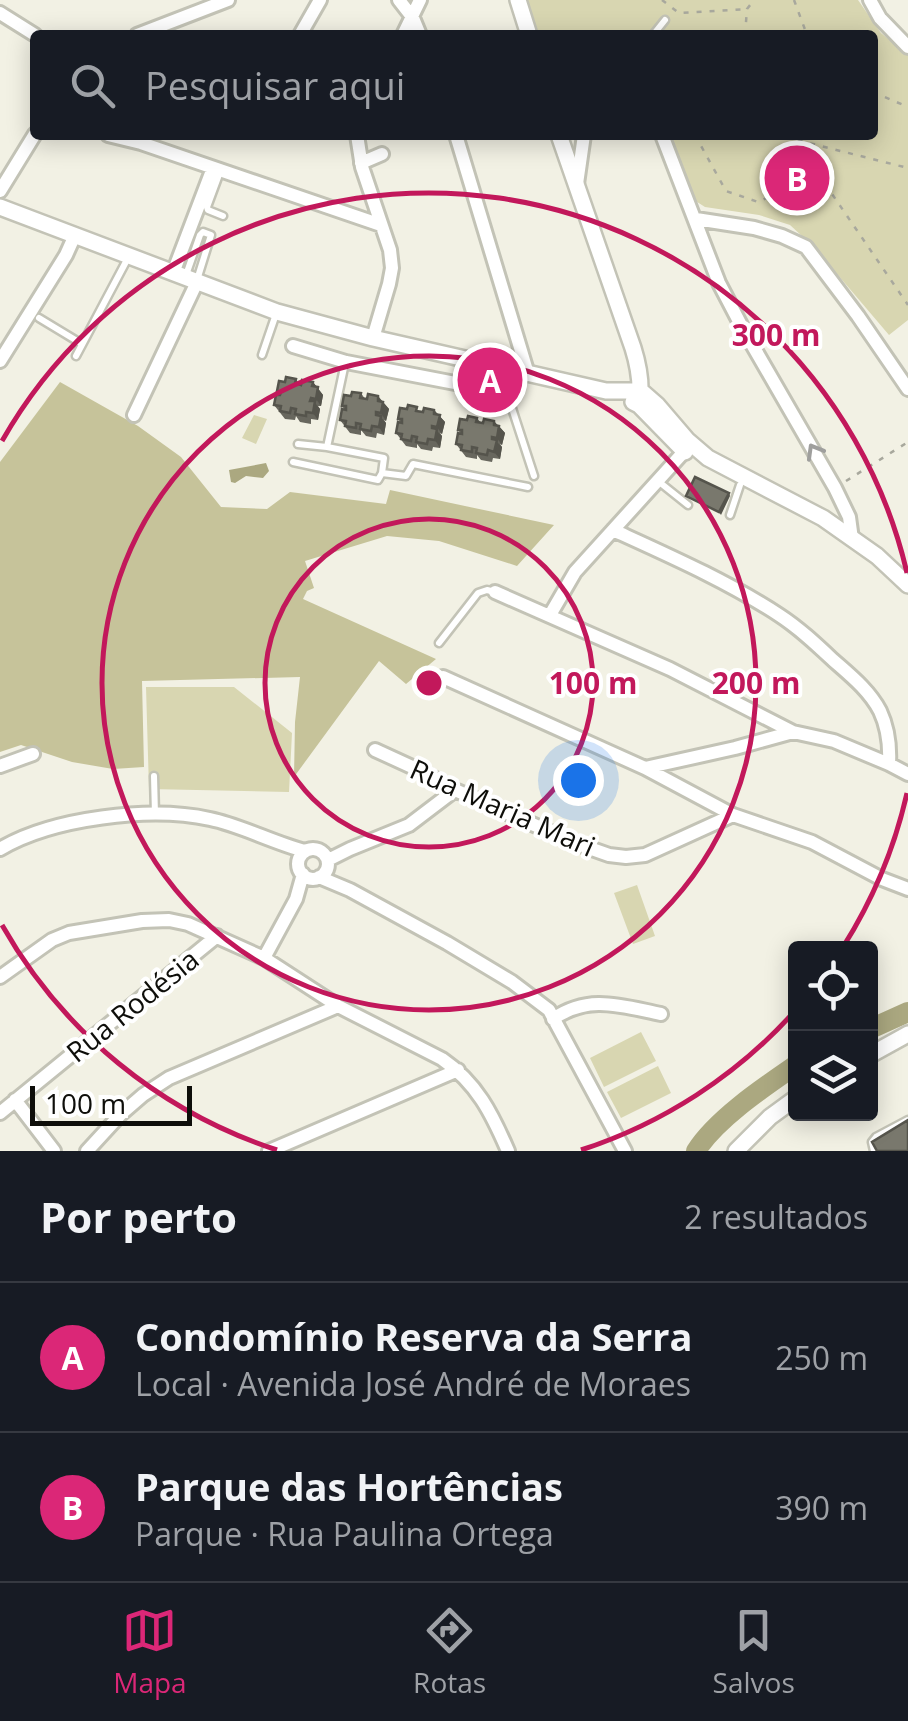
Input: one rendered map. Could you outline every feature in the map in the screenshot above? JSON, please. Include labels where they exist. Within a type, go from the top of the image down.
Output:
[{"type":"street","points":[[148,30],[210,3],[228,0]]},
{"type":"street","points":[[303,30],[320,0]]},
{"type":"street","points":[[399,0],[418,30]]},
{"type":"street","points":[[406,30],[420,0]]},
{"type":"street","points":[[518,0],[527,30]]},
{"type":"street","points":[[870,0],[891,31],[908,47]]},
{"type":"street","points":[[0,13],[30,32]]},
{"type":"street","points":[[0,191],[31,140]]},
{"type":"street","points":[[129,140],[381,225]]},
{"type":"street","points":[[141,143],[148,140]]},
{"type":"street","points":[[358,140],[392,268],[373,338]]},
{"type":"street","points":[[458,140],[528,374]]},
{"type":"street","points":[[561,140],[633,348],[640,398]]},
{"type":"street","points":[[576,186],[583,140]]},
{"type":"street","points":[[664,140],[714,272],[835,488],[848,517],[846,535]]},
{"type":"street","points":[[361,162],[382,154]]},
{"type":"street","points":[[134,415],[185,277],[217,169]]},
{"type":"street","points":[[0,207],[277,312],[373,338],[640,398],[712,471],[846,535]]},
{"type":"street","points":[[696,220],[754,228],[806,247],[908,390]]},
{"type":"street","points":[[0,361],[75,236]]},
{"type":"street","points":[[293,346],[346,362],[507,393],[511,370]]},
{"type":"street","points":[[550,616],[575,572],[688,448]]},
{"type":"street","points":[[688,448],[823,518],[877,556],[908,585]]},
{"type":"street","points":[[614,530],[722,582],[782,617],[806,636],[863,687],[874,702],[890,743],[889,764]]},
{"type":"street","points":[[495,592],[670,670],[793,732],[834,741],[908,774]]},
{"type":"street","points":[[443,677],[645,768],[733,815],[812,842],[908,889]]},
{"type":"street","points":[[645,768],[793,732]]},
{"type":"street","name":"Rua Maria Mari","points":[[375,750],[455,790],[609,855],[646,855],[733,815]]},
{"type":"street","points":[[0,766],[32,754]]},
{"type":"street","points":[[264,958],[315,866],[409,826],[455,790]]},
{"type":"street","points":[[0,849],[62,824],[155,815],[213,820],[244,831],[315,866],[539,1000],[553,1018],[625,1151]]},
{"type":"street","points":[[0,977],[52,940],[69,933],[168,920],[188,924],[264,958],[338,1006],[458,1070],[483,1097],[508,1151]]},
{"type":"street","name":"Rua Rodésia","points":[[0,1113],[217,936]]},
{"type":"street","points":[[553,1018],[589,1003],[661,1014]]},
{"type":"street","points":[[88,1151],[121,1114],[169,1078],[338,1006]]},
{"type":"street","points":[[878,1050],[908,1034]]},
{"type":"street","points":[[269,1151],[458,1070]]},
{"type":"street","points":[[15,1100],[54,1151]]},
{"type":"street","points":[[736,1151],[788,1104]]},
{"type":"lane","points":[[657,30],[666,20]]},
{"type":"lane","points":[[217,169],[207,207],[223,216]]},
{"type":"lane","points":[[211,234],[185,277],[200,235],[211,234]]},
{"type":"lane","points":[[76,356],[129,256]]},
{"type":"lane","points":[[262,355],[277,312]]},
{"type":"lane","points":[[39,318],[82,344]]},
{"type":"lane","points":[[328,448],[346,362]]},
{"type":"lane","points":[[507,393],[534,476]]},
{"type":"lane","points":[[292,462],[378,480],[382,473],[384,458],[298,444]]},
{"type":"lane","points":[[382,473],[406,476],[413,464],[528,487]]},
{"type":"lane","points":[[658,481],[688,505]]},
{"type":"lane","points":[[730,515],[740,485]]},
{"type":"lane","points":[[438,643],[478,592],[495,592]]},
{"type":"lane","points":[[154,776],[155,815]]},
{"type":"lane","points":[[874,1151],[872,1142],[876,1137],[908,1120]]},
{"type":"path","points":[[662,0],[679,14],[747,8]]},
{"type":"path","points":[[746,30],[747,8],[754,0]]},
{"type":"path","points":[[794,0],[806,30]]},
{"type":"path","points":[[878,94],[908,106]]},
{"type":"path","points":[[697,140],[726,191],[758,202],[816,174]]},
{"type":"path","points":[[786,140],[830,192],[908,305]]},
{"type":"path","points":[[799,140],[908,168]]},
{"type":"path","points":[[835,488],[908,442]]},
{"type":"shaded area","points":[[526,0],[858,0],[881,33],[908,55],[908,320],[889,335],[815,248],[790,225],[759,215],[705,207],[694,200],[669,140],[878,140],[878,30],[535,30]]},
{"type":"shaded area","points":[[60,382],[138,426],[181,457],[221,507],[267,509],[290,492],[386,504],[390,490],[554,525],[517,566],[439,541],[387,536],[305,561],[314,588],[303,599],[436,659],[406,684],[379,661],[294,777],[300,677],[142,681],[144,767],[113,769],[72,762],[21,745],[0,752],[0,462]]},
{"type":"shaded area","points":[[254,415],[267,419],[256,444],[242,438]]},
{"type":"shaded area","points":[[266,463],[269,471],[263,478],[246,476],[231,482],[229,470]]},
{"type":"shaded area","points":[[146,687],[234,687],[292,733],[289,792],[149,789]]},
{"type":"shaded area","points":[[637,885],[655,936],[633,944],[614,893]]},
{"type":"shaded area","points":[[641,1032],[656,1061],[604,1087],[590,1058]]},
{"type":"shaded area","points":[[658,1066],[671,1093],[621,1118],[607,1092]]},
{"type":"building","points":[[483,373],[495,375],[493,382],[482,380]]},
{"type":"building","points":[[286,377],[301,385],[302,380],[313,382],[312,386],[318,387],[316,399],[310,401],[315,401],[313,413],[295,414],[296,409],[291,408],[290,413],[280,411],[281,406],[274,405],[281,392],[277,391],[279,381],[285,382]]},
{"type":"building","points":[[352,392],[361,393],[360,398],[367,399],[368,394],[378,396],[378,401],[383,402],[381,413],[376,412],[381,416],[379,427],[372,426],[371,431],[360,429],[361,424],[356,423],[356,428],[345,426],[346,421],[340,420],[342,409],[346,410],[342,406],[344,395],[351,396]]},
{"type":"building","points":[[408,405],[417,407],[416,411],[423,412],[424,408],[440,415],[437,427],[432,426],[437,429],[435,440],[428,439],[427,444],[416,442],[417,437],[412,436],[411,441],[401,439],[402,434],[396,433],[398,422],[402,423],[398,419],[400,408],[407,409]]},
{"type":"building","points":[[468,416],[477,418],[476,422],[483,423],[484,419],[499,426],[497,438],[492,437],[497,440],[494,452],[476,453],[477,448],[472,447],[472,452],[461,450],[462,445],[456,444],[458,433],[462,434],[458,430],[460,419],[467,420]]},
{"type":"building","points":[[695,477],[729,493],[719,512],[686,496]]},
{"type":"building","points":[[908,1120],[908,1151],[877,1151],[872,1142]]},
{"type":"waterway","points":[[878,1025],[908,1012]]},
{"type":"waterway","points":[[696,1151],[728,1116],[788,1071]]},
{"type":"place","name":"Parque das Hortências","points":[[797,178]]},
{"type":"place","name":"Condomínio Reserva da Serra","points":[[490,380]]}]
